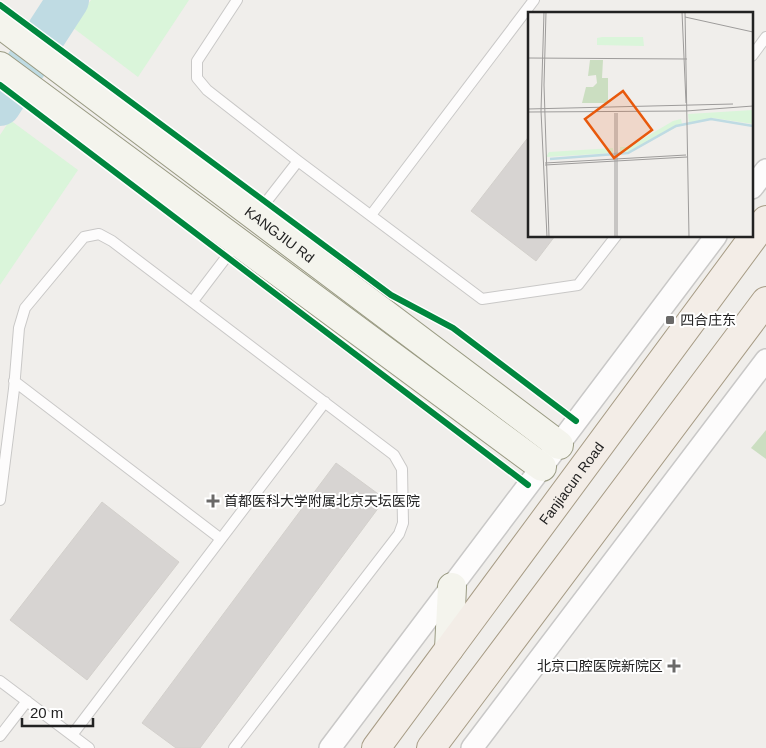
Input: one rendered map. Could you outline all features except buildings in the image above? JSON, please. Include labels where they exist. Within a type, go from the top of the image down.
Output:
[{"type":"main road","name":"Fanjiacun Road","points":[[754,236],[766,220]]},
{"type":"main road","name":"Fanjiacun Road","points":[[376,748],[753,238]]},
{"type":"main road","points":[[431,748],[766,301]]},
{"type":"street","name":"KANGJIU Rd","points":[[10,32],[559,445]]},
{"type":"street","points":[[0,66],[542,467]]},
{"type":"street","points":[[754,185],[766,170]]},
{"type":"street","points":[[330,748],[714,238]]},
{"type":"street","points":[[472,748],[766,360]]},
{"type":"street","points":[[486,426],[503,403]]},
{"type":"street","points":[[449,649],[452,587]]},
{"type":"lane","points":[[237,0],[197,61],[197,78],[207,90],[298,161],[482,299],[578,286],[614,238]]},
{"type":"lane","points":[[371,215],[534,0]]},
{"type":"lane","points":[[754,53],[766,37]]},
{"type":"lane","points":[[255,216],[298,161]]},
{"type":"lane","points":[[0,500],[19,328],[26,308],[84,236],[98,234],[112,241],[193,301],[394,455],[402,469],[403,523],[400,534],[234,748]]},
{"type":"lane","points":[[193,301],[238,242]]},
{"type":"lane","points":[[14,381],[221,539]]},
{"type":"lane","points":[[72,735],[325,402]]},
{"type":"lane","points":[[0,681],[89,748]]},
{"type":"lane","points":[[0,736],[27,701]]},
{"type":"green space","points":[[91,0],[189,0],[138,77],[72,27]]},
{"type":"green space","points":[[10,120],[78,170],[0,285],[0,135]]},
{"type":"green space","points":[[766,430],[766,459],[751,448]]},
{"type":"waterway","points":[[0,105],[68,0]]},
{"type":"cycle path","points":[[0,5],[391,295],[453,328],[576,421]]},
{"type":"cycle path","points":[[0,85],[528,485]]},
{"type":"place","name":"四合庄东","points":[[670,320]]},
{"type":"place","name":"首都医科大学附属北京天坛医院","points":[[213,501]]},
{"type":"place","name":"北京口腔医院新院区","points":[[674,666]]}]
